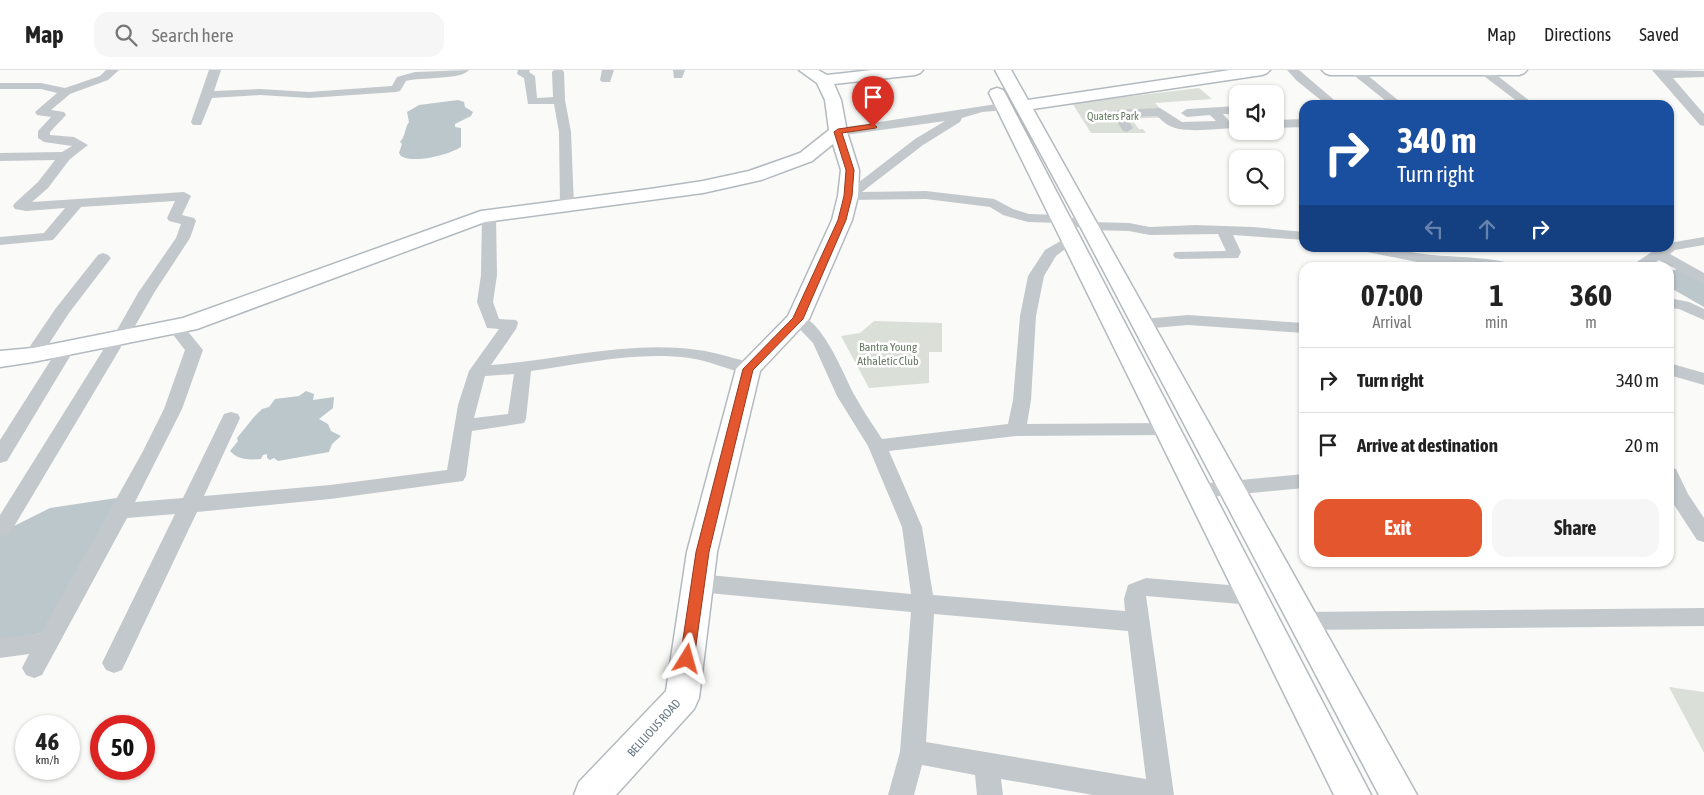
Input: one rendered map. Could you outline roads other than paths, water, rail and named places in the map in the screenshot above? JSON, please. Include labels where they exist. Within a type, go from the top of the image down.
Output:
[{"type":"main road","points":[[816,75],[915,70]]},
{"type":"main road","points":[[985,70],[1013,106],[1074,228],[1167,429],[1352,795]]},
{"type":"main road","points":[[1004,70],[1013,106]]},
{"type":"main road","points":[[1013,106],[1103,92],[1204,80],[1262,70]]},
{"type":"main road","points":[[1330,70],[1519,70]]},
{"type":"main road","points":[[748,369],[798,319],[842,220],[848,196],[850,170],[838,132],[833,100],[816,75]]},
{"type":"main road","points":[[0,359],[33,355],[189,324],[481,216],[703,187],[754,176],[806,157],[838,132]]},
{"type":"main road","points":[[1074,228],[1142,324],[1399,795]]},
{"type":"main road","name":"BELILIOUS ROAD","points":[[592,795],[682,698],[702,552],[748,369]]},
{"type":"street","points":[[2,529],[103,363],[110,340],[123,333],[146,293],[183,238],[189,221],[174,218],[184,196],[20,206],[42,185],[65,156],[82,145],[70,140],[44,138],[44,131],[60,115],[42,112],[66,92],[104,78],[113,70]]},
{"type":"street","points":[[197,122],[208,98],[206,95],[215,70]]},
{"type":"street","points":[[206,95],[251,92],[309,94],[388,91],[396,89],[401,79],[415,75],[461,72],[463,70]]},
{"type":"street","points":[[524,70],[523,74],[529,76],[532,102],[559,100]]},
{"type":"street","points":[[1293,70],[1301,79],[1328,100]]},
{"type":"street","points":[[1360,70],[1393,100]]},
{"type":"street","points":[[1484,71],[1522,100]]},
{"type":"street","points":[[558,72],[559,100],[565,132],[567,206]]},
{"type":"street","points":[[1661,73],[1704,74]]},
{"type":"street","points":[[1661,73],[1704,122]]},
{"type":"street","points":[[0,86],[41,86],[66,92]]},
{"type":"street","points":[[8,96],[24,86]]},
{"type":"street","points":[[838,132],[960,115],[981,109],[1013,106]]},
{"type":"street","points":[[1187,113],[1229,110]]},
{"type":"street","points":[[1213,111],[1229,122]]},
{"type":"street","points":[[1127,128],[1118,114],[1160,112],[1173,123],[1181,126],[1229,124]]},
{"type":"street","points":[[848,196],[920,142],[960,118],[960,115]]},
{"type":"street","points":[[1284,124],[1299,123]]},
{"type":"street","points":[[0,157],[65,156]]},
{"type":"street","points":[[848,196],[926,195],[994,203],[1008,212],[1074,228],[1129,228],[1150,231],[1223,230],[1299,236]]},
{"type":"street","points":[[0,241],[48,237],[78,202]]},
{"type":"street","points":[[121,511],[330,492],[456,476],[467,405],[478,371],[508,329],[510,323],[493,325],[485,302],[489,275],[489,216]]},
{"type":"street","points":[[1016,430],[1022,400],[1028,316],[1036,276],[1050,253],[1074,228]]},
{"type":"street","points":[[1180,255],[1233,255],[1234,252],[1223,230]]},
{"type":"street","points":[[1674,247],[1704,241]]},
{"type":"street","points":[[1389,252],[1432,260],[1474,262]]},
{"type":"street","points":[[1645,262],[1661,252]]},
{"type":"street","points":[[1665,252],[1664,257],[1673,262]]},
{"type":"street","points":[[33,355],[62,311],[103,258]]},
{"type":"street","points":[[1674,262],[1704,279]]},
{"type":"street","points":[[1674,304],[1704,315]]},
{"type":"street","points":[[798,319],[820,341],[846,396],[877,446],[912,526],[923,602],[913,752],[901,795]]},
{"type":"street","points":[[1142,324],[1188,320],[1299,328]]},
{"type":"street","points":[[34,668],[121,511],[173,409],[194,350],[174,327]]},
{"type":"street","points":[[0,456],[68,348]]},
{"type":"street","points":[[478,371],[523,368],[617,354],[683,352],[722,359],[748,369]]},
{"type":"street","points":[[463,426],[517,419],[523,368]]},
{"type":"street","points":[[1674,370],[1704,372]]},
{"type":"street","points":[[1674,370],[1704,379]]},
{"type":"street","points":[[114,663],[231,418]]},
{"type":"street","points":[[877,446],[1016,430],[1167,429]]},
{"type":"street","points":[[1199,491],[1299,481]]},
{"type":"street","points":[[1674,486],[1679,497],[1704,534]]},
{"type":"street","points":[[698,583],[834,597],[923,602],[1138,622]]},
{"type":"street","points":[[913,752],[1161,794],[1138,622],[1136,591],[1146,587],[1252,596]]},
{"type":"street","points":[[1304,621],[1704,617]]},
{"type":"street","points":[[0,648],[48,642]]},
{"type":"street","points":[[987,765],[990,795]]},
{"type":"park label","name":"Quaters Park","points":[[1113,116]]},
{"type":"park label","name":"Bantra Young Athaletic Club","points":[[888,354]]}]
